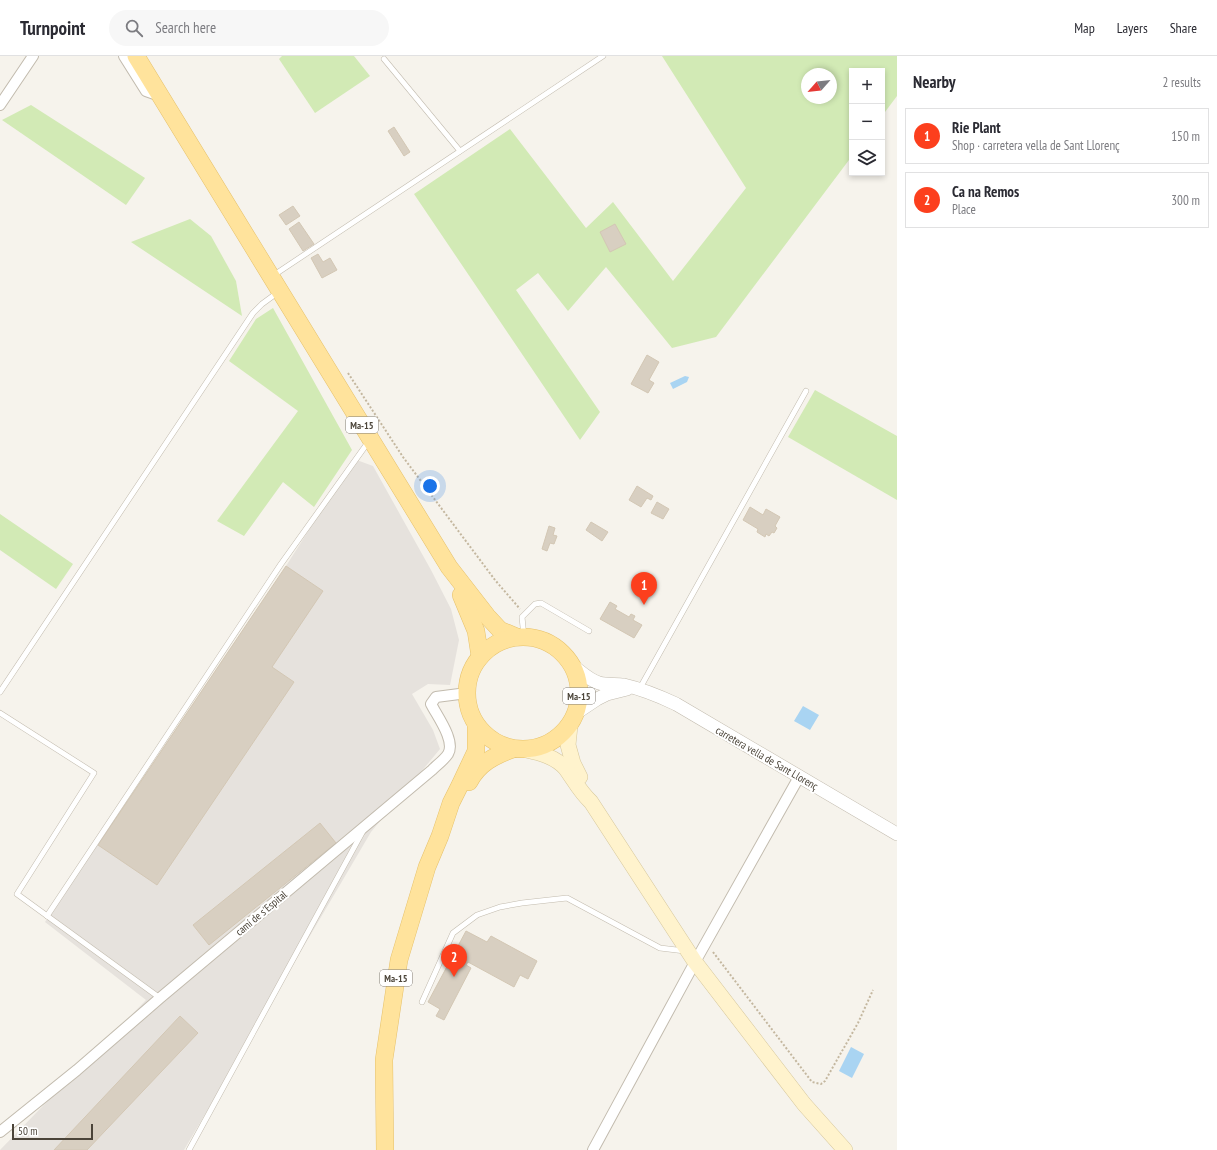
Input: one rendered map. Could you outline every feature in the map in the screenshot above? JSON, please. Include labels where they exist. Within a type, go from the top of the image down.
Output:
[{"type":"main road","name":"Ma-15","points":[[136,56],[449,567],[486,616],[500,630],[521,637]]},
{"type":"main road","name":"Ma-15","points":[[449,567],[474,623],[480,657]]},
{"type":"main road","name":"Ma-15","points":[[448,813],[456,805],[471,778],[479,767],[485,762],[494,756],[549,744],[573,720],[579,703],[578,681],[573,666],[567,658],[550,644],[530,637],[521,637],[496,644],[480,657],[473,667],[467,693],[468,707],[476,725],[489,738],[506,747],[520,750]]},
{"type":"main road","points":[[573,720],[568,745],[573,764],[589,792],[591,802]]},
{"type":"main road","name":"Ma-15","points":[[385,1150],[384,1060],[399,960],[427,867],[451,803],[476,751],[476,725]]},
{"type":"main road","points":[[520,750],[538,752],[550,757],[565,768],[583,795],[591,802],[692,957],[804,1104],[845,1150]]},
{"type":"street","points":[[0,105],[33,56]]},
{"type":"street","points":[[124,56],[146,91],[161,96]]},
{"type":"street","name":"carretera vella de Sant Llorenç","points":[[573,666],[590,679],[600,683],[637,688],[676,704],[897,834]]},
{"type":"street","points":[[573,720],[597,699],[607,694],[637,688]]},
{"type":"street","name":"camí de s'Espital","points":[[0,1132],[78,1070],[160,998],[432,770],[448,753],[450,745],[447,734],[431,704],[436,697],[467,693]]},
{"type":"street","points":[[593,1150],[692,957],[706,943],[799,777]]},
{"type":"lane","points":[[271,277],[603,56]]},
{"type":"lane","points":[[384,59],[460,151]]},
{"type":"lane","points":[[0,692],[253,313],[267,300],[280,291]]},
{"type":"lane","points":[[637,688],[645,677],[806,391]]},
{"type":"lane","points":[[47,916],[281,564],[371,439]]},
{"type":"lane","points":[[521,637],[522,617],[534,604],[541,603],[589,631]]},
{"type":"lane","points":[[0,714],[94,774],[17,894],[160,998]]},
{"type":"lane","points":[[189,1150],[366,825]]},
{"type":"lane","points":[[422,1002],[453,933],[477,914],[500,907],[522,903],[567,898],[660,948],[692,957]]},
{"type":"path","points":[[345,369],[403,456],[495,580],[524,614]]},
{"type":"path","points":[[706,943],[812,1082],[821,1084],[825,1081],[858,1023],[874,990]]},
{"type":"shaded area","points":[[354,459],[373,466],[451,609],[459,640],[450,685],[428,684],[412,694],[433,730],[440,749],[371,832],[184,1150],[0,1150],[146,1000],[45,922],[286,566]]},
{"type":"green space","points":[[282,56],[354,56],[370,76],[315,113],[279,59]]},
{"type":"green space","points":[[662,56],[897,56],[897,96],[885,112],[885,68],[849,68],[849,160],[716,337],[672,348],[606,267],[568,311],[538,273],[516,290],[600,412],[580,440],[414,194],[510,129],[586,228],[613,202],[673,281],[746,188]]},
{"type":"green space","points":[[31,105],[145,178],[126,205],[2,120]]},
{"type":"green space","points":[[190,219],[211,236],[236,281],[242,316],[131,242]]},
{"type":"green space","points":[[273,308],[352,450],[314,507],[283,482],[244,536],[217,521],[298,411],[229,361],[256,319]]},
{"type":"green space","points":[[815,390],[897,436],[897,500],[788,437]]},
{"type":"green space","points":[[0,514],[73,564],[56,589],[0,550]]},
{"type":"water","points":[[685,376],[689,377],[687,382],[673,389],[670,383]]},
{"type":"water","points":[[803,706],[819,715],[810,730],[794,721]]},
{"type":"water","points":[[851,1047],[864,1054],[852,1078],[839,1071]]},
{"type":"building","points":[[394,127],[410,152],[404,156],[388,131]]},
{"type":"building","points":[[293,206],[300,216],[286,225],[279,215]]},
{"type":"building","points":[[299,222],[314,244],[303,251],[289,229]]},
{"type":"building","points":[[615,224],[626,244],[610,252],[600,232]]},
{"type":"building","points":[[318,254],[323,262],[330,258],[337,270],[322,278],[311,258]]},
{"type":"building","points":[[647,355],[659,362],[649,380],[654,383],[648,393],[631,384]]},
{"type":"building","points":[[637,486],[653,496],[651,500],[647,498],[641,507],[629,500]]},
{"type":"building","points":[[657,502],[669,509],[663,519],[651,513]]},
{"type":"building","points":[[750,507],[763,515],[766,509],[780,517],[775,526],[777,528],[774,533],[772,532],[769,536],[766,534],[765,537],[757,532],[758,529],[743,520]]},
{"type":"building","points":[[591,522],[608,532],[602,541],[586,530]]},
{"type":"building","points":[[549,526],[555,528],[553,535],[557,536],[554,544],[550,543],[547,551],[542,549]]},
{"type":"building","points":[[286,566],[323,591],[272,667],[294,682],[157,885],[98,845]]},
{"type":"building","points":[[610,602],[617,606],[615,609],[629,617],[631,614],[635,616],[633,620],[642,625],[634,638],[600,619]]},
{"type":"building","points":[[320,823],[336,843],[209,945],[193,925]]},
{"type":"building","points":[[466,931],[487,942],[491,936],[537,961],[528,979],[520,975],[514,987],[468,962],[466,965],[471,968],[444,1020],[436,1016],[440,1009],[428,1002]]},
{"type":"building","points":[[180,1016],[198,1033],[87,1150],[54,1150]]},
{"type":"place","name":"Rie Plant","points":[[644,605]]},
{"type":"place","name":"Ca na Remos","points":[[454,977]]}]
